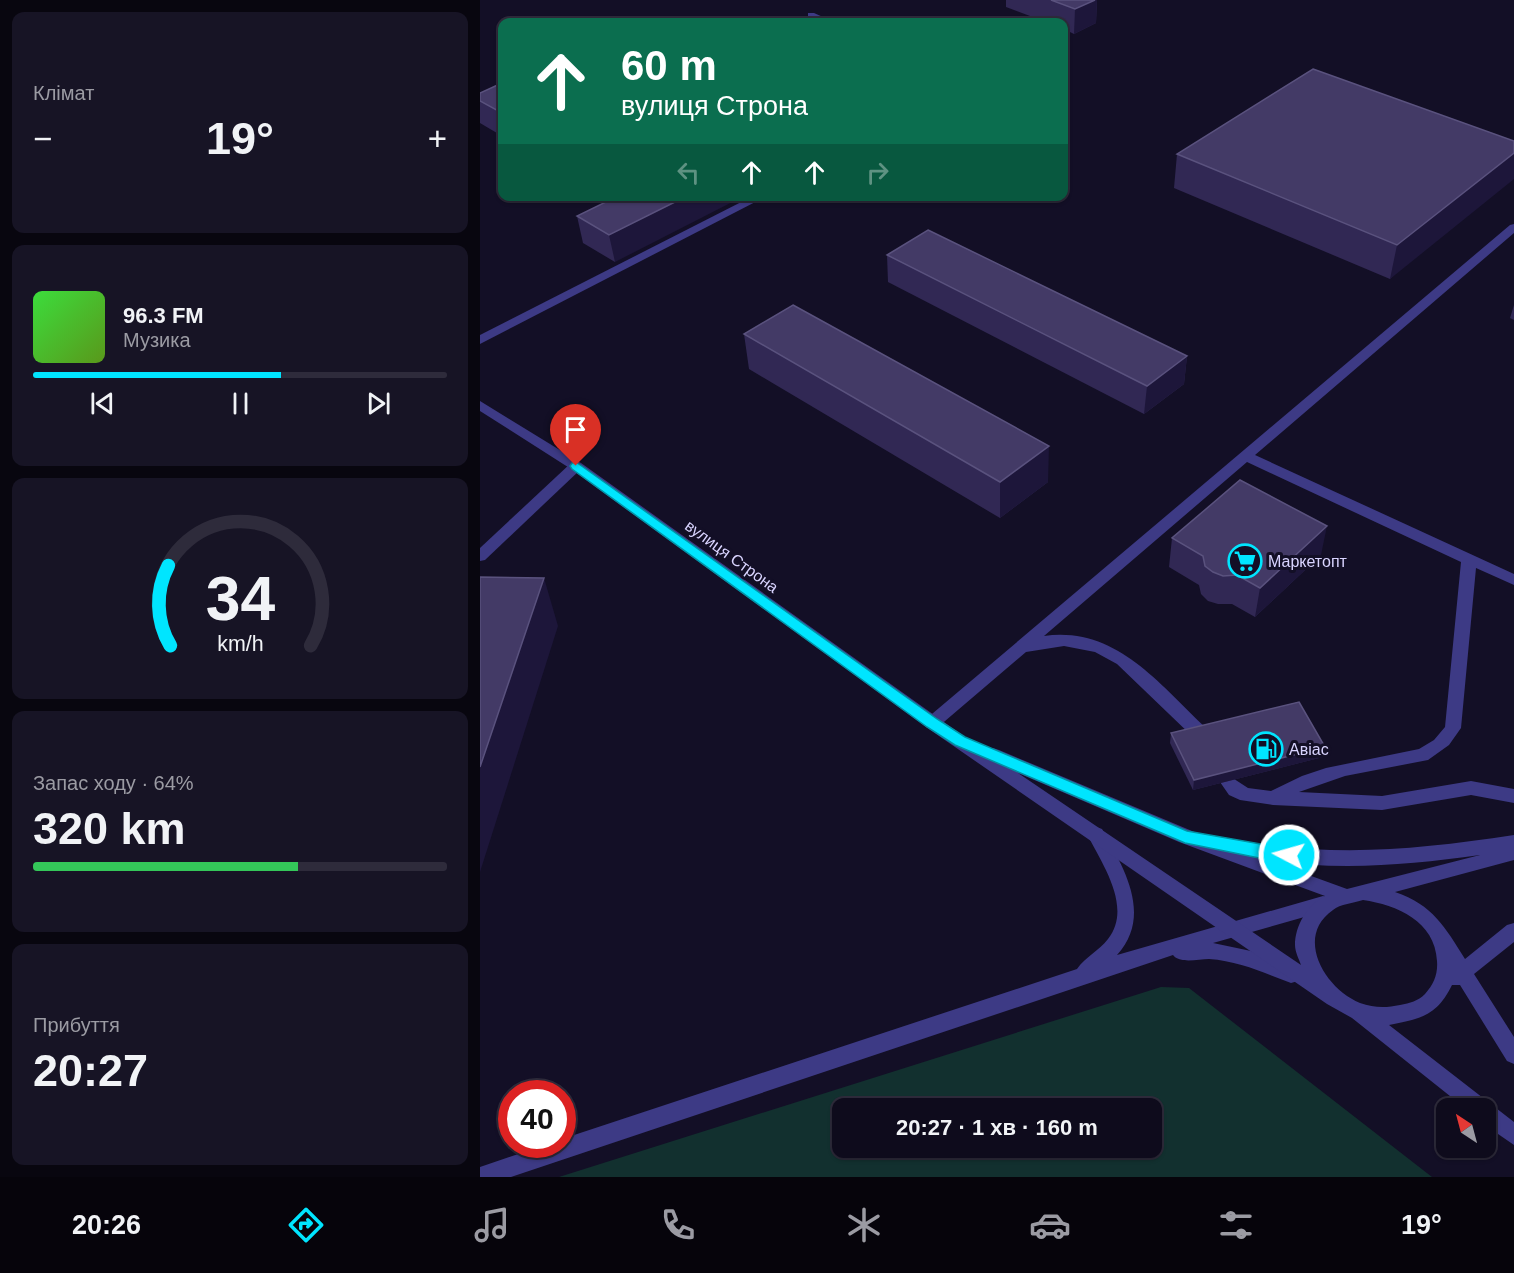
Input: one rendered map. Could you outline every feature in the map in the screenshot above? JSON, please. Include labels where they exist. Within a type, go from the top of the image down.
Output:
[{"type":"street","points":[[811,15],[819,18]]},
{"type":"street","points":[[480,340],[752,201]]},
{"type":"street","points":[[932,723],[1514,227]]},
{"type":"street","name":"вулиця Строна","points":[[480,405],[576,466],[960,741]]},
{"type":"street","points":[[1246,456],[1514,580]]},
{"type":"street","points":[[480,556],[576,466]]},
{"type":"street","points":[[1273,798],[1294,785],[1323,776],[1422,754],[1436,748],[1446,739],[1453,728],[1469,559]]},
{"type":"street","points":[[1021,648],[1041,642],[1064,640],[1086,643],[1107,650],[1125,661],[1200,733]]},
{"type":"street","points":[[960,741],[1355,1011],[1467,1098]]},
{"type":"street","points":[[960,741],[1185,837],[1342,895]]},
{"type":"street","points":[[1228,782],[1235,790],[1246,795],[1273,798],[1382,802],[1471,788],[1514,796]]},
{"type":"street","points":[[1081,976],[1115,945],[1125,928],[1126,900],[1118,874],[1096,834]]},
{"type":"street","points":[[1185,837],[1269,854],[1350,859],[1444,853],[1514,842]]},
{"type":"street","points":[[480,1177],[1137,957],[1323,904],[1342,895],[1363,892],[1514,853]]},
{"type":"street","points":[[1363,892],[1386,895],[1407,904],[1426,917],[1463,971],[1514,1055]]},
{"type":"street","points":[[1323,904],[1310,919],[1304,939],[1306,959],[1316,980],[1334,998]]},
{"type":"street","points":[[1355,1011],[1379,1016],[1404,1016],[1424,1008],[1463,971],[1514,931]]},
{"type":"street","points":[[1439,994],[1447,976],[1448,956],[1440,935]]},
{"type":"street","points":[[1137,957],[1202,950],[1253,958],[1313,984]]},
{"type":"street","points":[[1496,1121],[1514,1135]]},
{"type":"green space","points":[[1161,987],[1189,988],[1432,1177],[559,1177]]},
{"type":"building","points":[[1051,0],[1095,0],[1075,9]]},
{"type":"building","points":[[1313,69],[1514,141],[1514,153],[1397,245],[1177,154]]},
{"type":"building","points":[[498,85],[498,111],[480,101],[480,93]]},
{"type":"building","points":[[608,201],[677,201],[609,235],[577,216]]},
{"type":"building","points":[[928,230],[1187,356],[1147,386],[887,255]]},
{"type":"building","points":[[793,305],[1049,446],[1000,482],[744,334]]},
{"type":"building","points":[[1240,480],[1327,526],[1260,588],[1237,575],[1223,576],[1213,572],[1205,566],[1203,556],[1172,538]]},
{"type":"building","points":[[480,577],[544,578],[480,767]]},
{"type":"building","points":[[1299,702],[1325,747],[1194,780],[1171,733]]},
{"type":"place","name":"Маркетопт","points":[[1245,561]]},
{"type":"place","name":"Авіас","points":[[1266,749]]},
{"type":"route","points":[[576,466],[960,741],[1110,807],[1185,837],[1269,854],[1289,855]]}]
